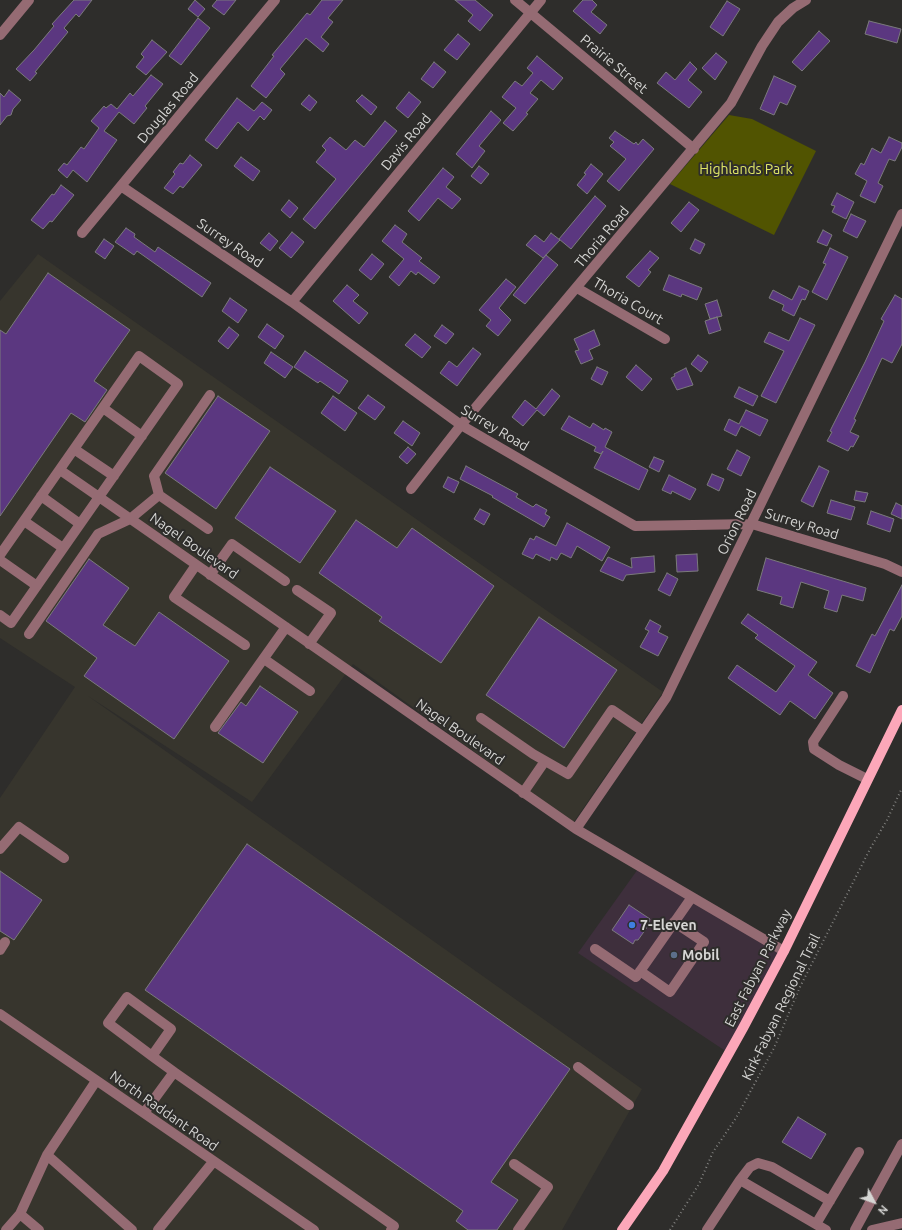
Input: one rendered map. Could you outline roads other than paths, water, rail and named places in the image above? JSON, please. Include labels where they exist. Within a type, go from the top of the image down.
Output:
[{"type":"main road","name":"East Fabyan Parkway","points":[[622,1230],[663,1171],[744,1028],[784,951],[902,710]]},
{"type":"street","points":[[0,35],[29,0]]},
{"type":"street","name":"Douglas Road","points":[[82,233],[275,0]]},
{"type":"street","name":"Prairie Street","points":[[515,0],[694,149]]},
{"type":"street","name":"Davis Road","points":[[292,302],[541,0]]},
{"type":"street","name":"Thoria Road","points":[[411,488],[461,425],[694,149],[731,103],[762,46],[778,22],[793,8],[806,0]]},
{"type":"street","name":"Surrey Road","points":[[121,186],[292,302],[461,425],[635,526],[752,524],[885,564],[902,572]]},
{"type":"street","name":"Orion Road","points":[[576,829],[666,698],[902,214]]},
{"type":"street","name":"Thoria Court","points":[[577,288],[665,339]]},
{"type":"street","points":[[0,555],[139,356],[178,384],[11,623],[0,616]]},
{"type":"street","points":[[208,529],[159,495],[154,476],[210,395]]},
{"type":"street","points":[[103,408],[142,436]]},
{"type":"street","points":[[74,449],[114,476]]},
{"type":"street","name":"Nagel Boulevard","points":[[60,470],[576,829],[784,951]]},
{"type":"street","points":[[29,634],[98,534],[130,519],[159,495]]},
{"type":"street","points":[[41,496],[80,524]]},
{"type":"street","points":[[24,521],[63,548]]},
{"type":"street","points":[[210,575],[232,544],[285,581]]},
{"type":"street","points":[[0,560],[37,586]]},
{"type":"street","points":[[196,565],[174,598],[245,645]]},
{"type":"street","points":[[297,590],[330,613],[309,644]]},
{"type":"street","points":[[215,727],[286,628]]},
{"type":"street","points":[[264,658],[310,691]]},
{"type":"street","points":[[843,696],[813,742],[814,749],[839,766],[867,779]]},
{"type":"street","points":[[481,718],[546,762],[568,774],[612,710],[643,731]]},
{"type":"street","points":[[523,793],[546,762]]},
{"type":"street","points":[[0,848],[19,827],[64,858]]},
{"type":"street","points":[[595,949],[636,977],[692,897]]},
{"type":"street","points":[[640,971],[670,992],[704,942],[674,922]]},
{"type":"street","points":[[152,1056],[171,1029],[127,997],[108,1023],[152,1056],[174,1072],[395,1228]]},
{"type":"street","name":"North Raddant Road","points":[[0,1014],[213,1162],[314,1230]]},
{"type":"street","points":[[578,1067],[629,1105]]},
{"type":"street","points":[[144,1114],[174,1072]]},
{"type":"street","points":[[6,1230],[20,1214],[47,1155],[96,1081]]},
{"type":"street","points":[[855,1230],[902,1144]]},
{"type":"street","points":[[816,1224],[859,1152]]},
{"type":"street","points":[[47,1155],[132,1230]]},
{"type":"street","points":[[158,1230],[213,1162]]},
{"type":"street","points":[[707,1230],[740,1180],[750,1167],[758,1162],[772,1168],[830,1201]]},
{"type":"street","points":[[514,1164],[548,1187],[518,1230]]},
{"type":"street","points":[[740,1180],[826,1230]]},
{"type":"street","points":[[20,1214],[39,1230]]},
{"type":"street","points":[[872,1230],[902,1223]]},
{"type":"place","name":"7-Eleven","points":[[632,925]]},
{"type":"place","name":"Mobil","points":[[674,955]]},
{"type":"park label","name":"Highlands Park","points":[[746,169]]}]
